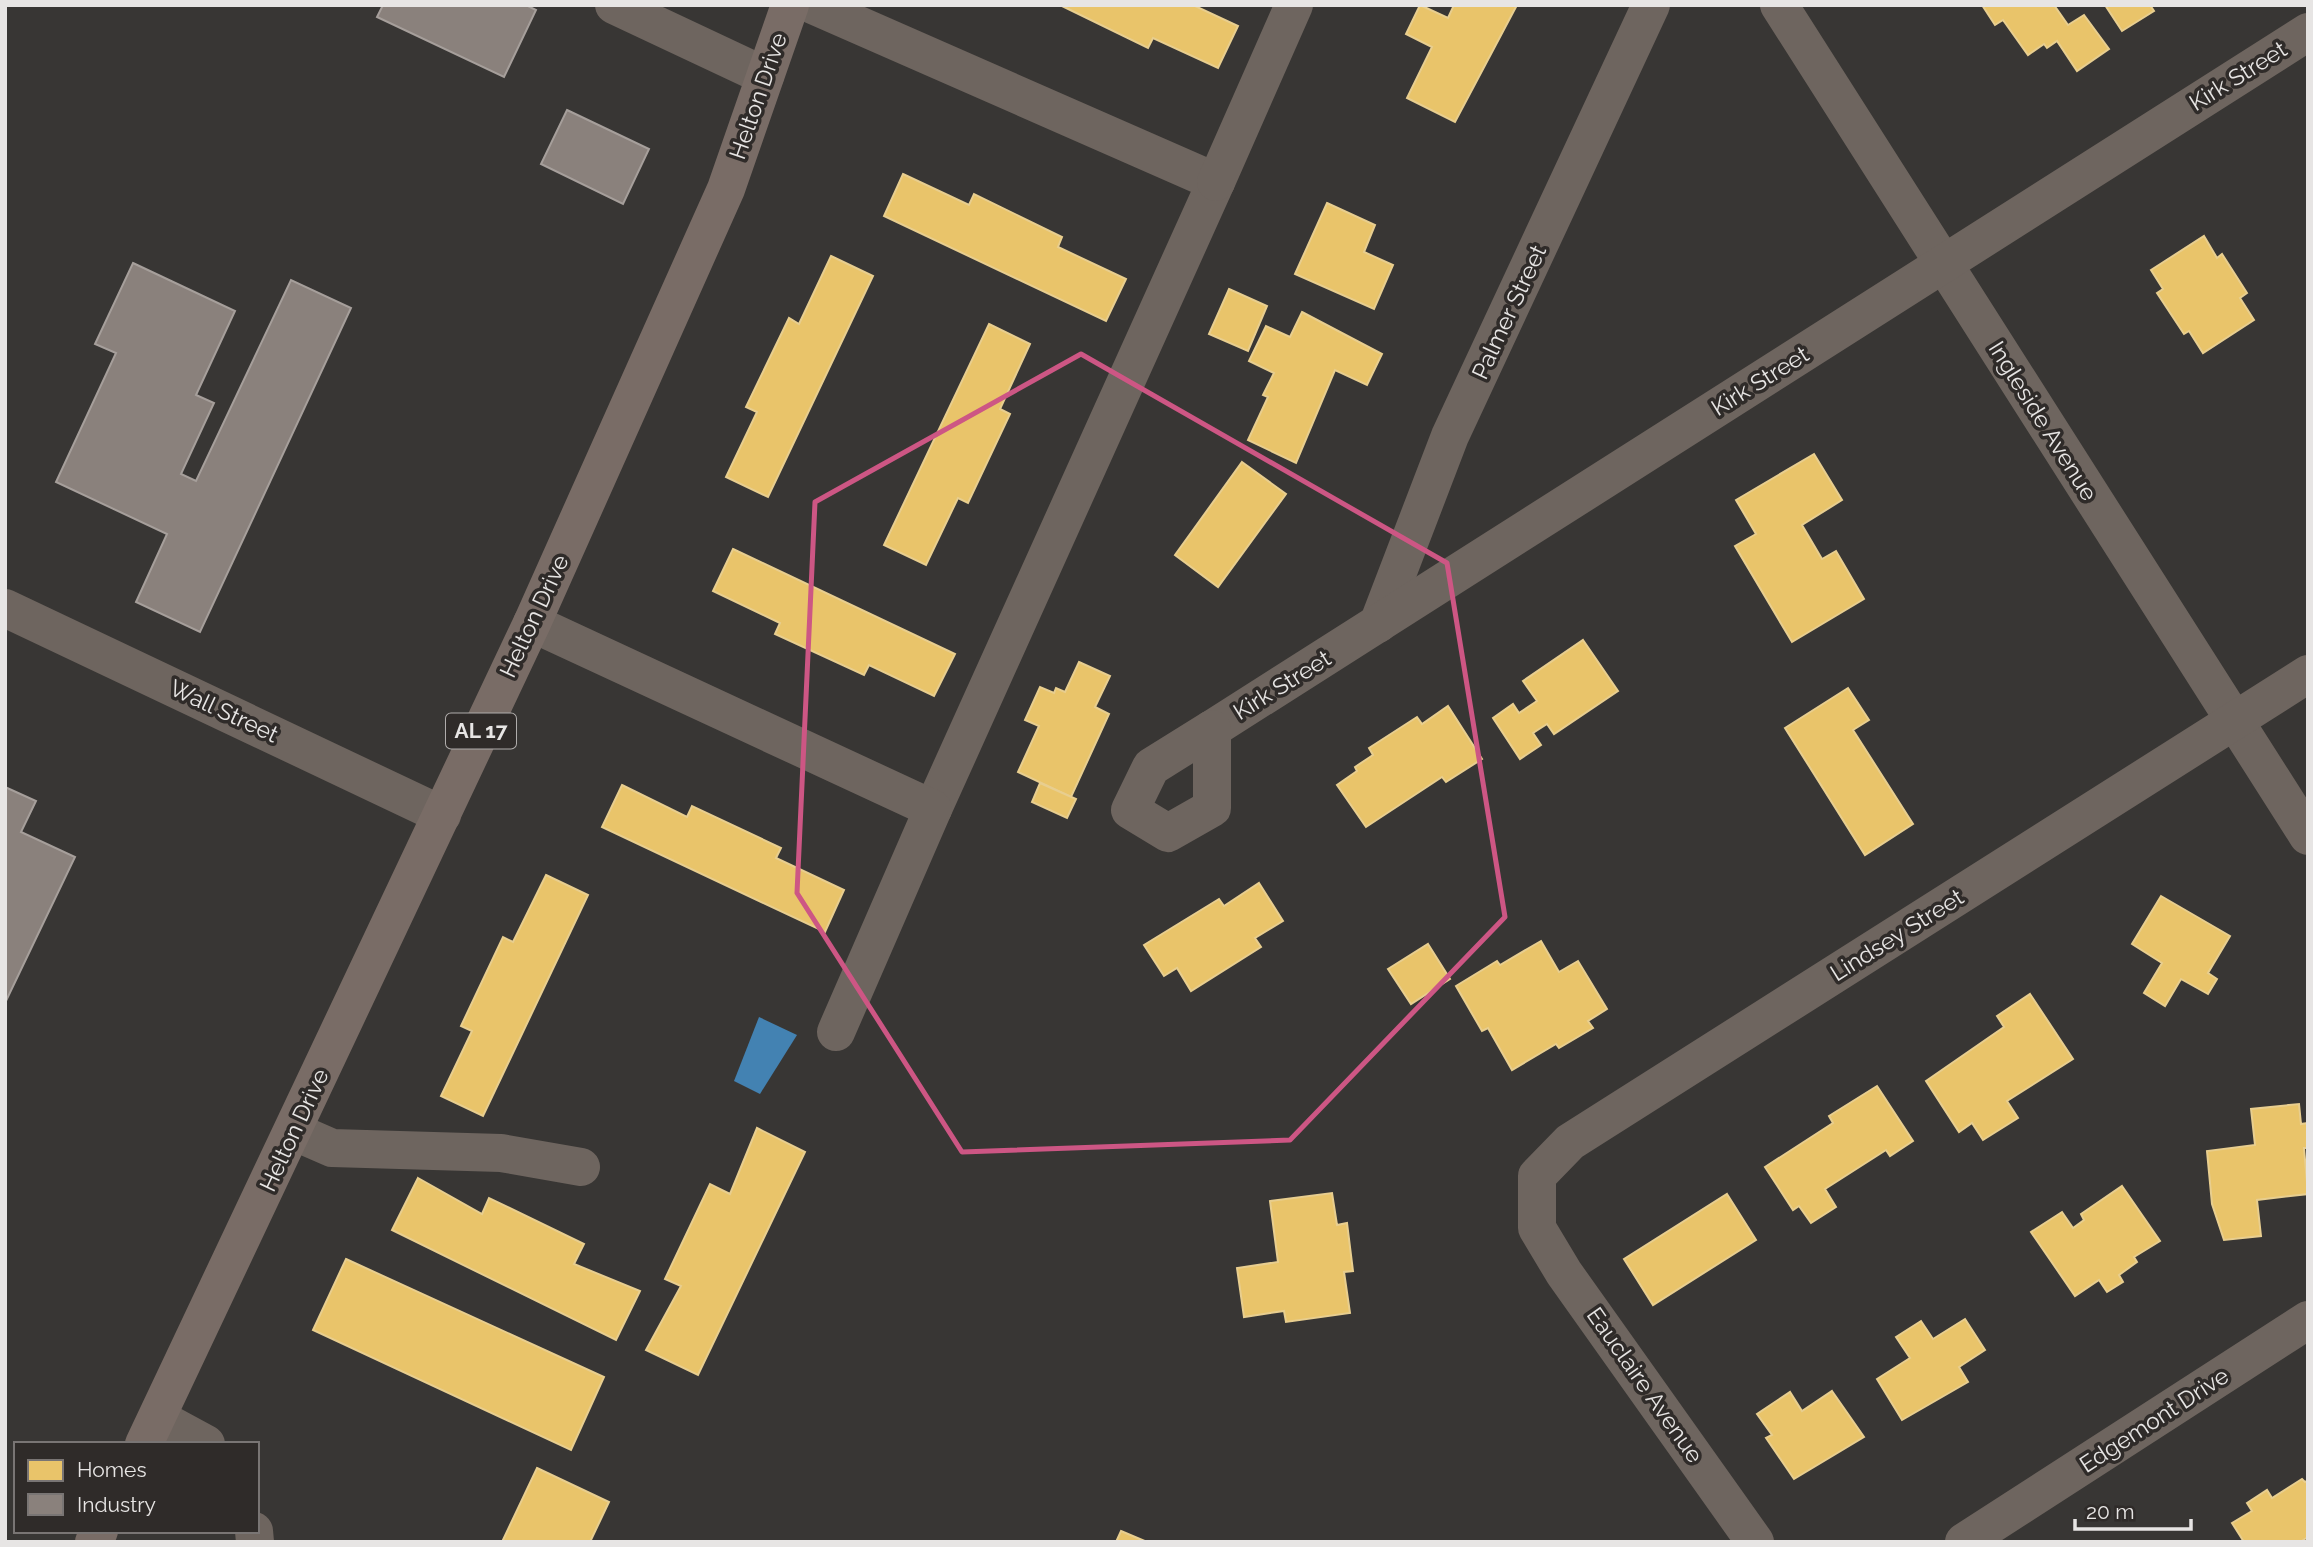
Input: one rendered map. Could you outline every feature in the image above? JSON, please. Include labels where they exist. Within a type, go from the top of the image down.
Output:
[{"type":"main road","name":"Helton Drive","points":[[151,1431],[532,623],[726,189],[790,5]]},
{"type":"street","points":[[614,5],[765,76]]},
{"type":"street","points":[[813,5],[1216,182]]},
{"type":"street","points":[[836,1032],[933,809],[1294,5]]},
{"type":"street","name":"Palmer Street","points":[[1378,624],[1450,436],[1651,5]]},
{"type":"street","name":"Ingleside Avenue","points":[[1779,5],[2308,836]]},
{"type":"street","name":"Kirk Street","points":[[1212,729],[2308,32]]},
{"type":"street","name":"Wall Street","points":[[5,608],[442,815]]},
{"type":"street","points":[[532,623],[933,809]]},
{"type":"street","name":"Lindsey Street","points":[[1537,1228],[1537,1176],[1570,1142],[2308,674]]},
{"type":"street","points":[[293,1131],[332,1148],[501,1153],[581,1167]]},
{"type":"street","name":"Eauclaire Avenue","points":[[1537,1228],[1564,1273],[1755,1542]]},
{"type":"street","name":"Edgemont Drive","points":[[1964,1542],[2308,1320]]},
{"type":"street","points":[[151,1431],[198,1442]]},
{"type":"highlighted area","points":[[1081,354],[1447,563],[1505,917],[1290,1140],[962,1152],[797,893],[815,502]]},
{"type":"water","points":[[759,1017],[797,1035],[760,1094],[734,1081]]},
{"type":"building: Homes","points":[[1060,5],[1193,5],[1238,26],[1218,68],[1153,38],[1148,48]]},
{"type":"building: Homes","points":[[1420,5],[1448,18],[1454,5],[1517,5],[1455,122],[1407,98],[1432,47],[1406,34]]},
{"type":"building: Homes","points":[[1982,5],[2054,5],[2068,25],[2084,15],[2109,49],[2077,71],[2057,41],[2047,48],[2044,44],[2028,55],[2003,20],[1995,25]]},
{"type":"building: Homes","points":[[2105,5],[2150,5],[2154,11],[2122,31]]},
{"type":"building: Homes","points":[[903,174],[969,205],[974,194],[1062,237],[1058,247],[1126,279],[1106,321],[884,216]]},
{"type":"building: Homes","points":[[1327,203],[1375,225],[1364,252],[1393,265],[1374,309],[1295,274]]},
{"type":"building: Homes","points":[[2204,236],[2217,258],[2222,254],[2247,293],[2240,298],[2254,320],[2203,353],[2189,331],[2184,334],[2157,293],[2163,289],[2151,270]]},
{"type":"building: Homes","points":[[831,256],[873,276],[768,497],[726,477],[757,412],[746,407],[789,318],[799,324]]},
{"type":"building: Homes","points":[[1229,289],[1267,306],[1248,351],[1209,334]]},
{"type":"building: Homes","points":[[1302,312],[1382,354],[1367,385],[1335,370],[1296,463],[1248,440],[1268,397],[1263,395],[1274,373],[1249,361],[1266,326],[1290,337]]},
{"type":"building: Homes","points":[[989,324],[1030,344],[1000,409],[1010,414],[968,503],[958,498],[926,565],[884,545]]},
{"type":"building: Homes","points":[[1814,454],[1842,500],[1802,525],[1822,559],[1836,551],[1864,599],[1792,642],[1735,546],[1756,534],[1736,500]]},
{"type":"building: Homes","points":[[1242,462],[1286,494],[1218,587],[1175,555]]},
{"type":"building: Homes","points":[[733,549],[955,654],[934,696],[869,665],[864,675],[775,634],[780,623],[713,591]]},
{"type":"building: Homes","points":[[1583,640],[1618,691],[1554,734],[1547,724],[1533,733],[1541,745],[1520,759],[1493,718],[1513,704],[1519,713],[1537,701],[1523,681]]},
{"type":"building: Homes","points":[[1079,662],[1110,676],[1095,707],[1109,714],[1071,797],[1018,772],[1039,726],[1025,720],[1040,687],[1054,693],[1056,688],[1065,692]]},
{"type":"building: Homes","points":[[1848,688],[1869,720],[1853,730],[1913,824],[1865,855],[1785,728]]},
{"type":"building: Homes","points":[[1448,706],[1482,759],[1446,782],[1442,777],[1366,827],[1337,785],[1357,771],[1355,767],[1373,755],[1369,748],[1417,717],[1422,724]]},
{"type":"building: Homes","points":[[1040,783],[1076,799],[1067,818],[1032,802]]},
{"type":"building: Homes","points":[[622,785],[687,817],[692,806],[781,848],[776,858],[844,890],[825,932],[602,827]]},
{"type":"building: Homes","points":[[546,875],[588,895],[483,1116],[441,1096],[472,1031],[461,1026],[503,937],[513,942]]},
{"type":"building: Homes","points":[[1259,883],[1283,921],[1255,938],[1261,947],[1191,991],[1177,968],[1164,976],[1144,945],[1219,899],[1224,906]]},
{"type":"building: Homes","points":[[2161,896],[2230,936],[2208,973],[2217,979],[2208,994],[2181,979],[2165,1006],[2144,993],[2162,963],[2132,944]]},
{"type":"building: Homes","points":[[1541,941],[1559,972],[1578,961],[1607,1009],[1588,1021],[1593,1028],[1559,1048],[1556,1044],[1512,1070],[1488,1028],[1482,1031],[1456,986],[1497,961],[1500,965]]},
{"type":"building: Homes","points":[[1428,944],[1450,979],[1411,1004],[1388,969]]},
{"type":"building: Homes","points":[[2030,994],[2073,1059],[2007,1101],[2018,1118],[1983,1140],[1972,1123],[1959,1132],[1926,1081],[2004,1027],[1997,1016]]},
{"type":"building: Homes","points":[[1877,1086],[1913,1141],[1890,1156],[1886,1150],[1825,1189],[1836,1207],[1811,1223],[1799,1206],[1793,1210],[1765,1167],[1833,1123],[1829,1116]]},
{"type":"building: Homes","points":[[2299,1104],[2301,1124],[2308,1123],[2308,1148],[2304,1148],[2308,1194],[2257,1200],[2261,1236],[2224,1240],[2212,1204],[2207,1151],[2255,1145],[2251,1109]]},
{"type":"building: Homes","points":[[757,1128],[805,1152],[698,1375],[646,1350],[681,1286],[665,1279],[710,1184],[730,1194]]},
{"type":"building: Homes","points":[[418,1178],[482,1214],[489,1198],[584,1244],[574,1264],[640,1291],[616,1340],[392,1230]]},
{"type":"building: Homes","points":[[2122,1186],[2160,1241],[2134,1257],[2137,1262],[2119,1275],[2123,1282],[2107,1292],[2099,1280],[2075,1296],[2031,1232],[2062,1212],[2073,1228],[2084,1220],[2081,1214]]},
{"type":"building: Homes","points":[[1332,1193],[1337,1225],[1347,1223],[1353,1271],[1344,1272],[1350,1313],[1286,1322],[1284,1311],[1244,1317],[1237,1268],[1278,1262],[1270,1201]]},
{"type":"building: Homes","points":[[1727,1194],[1756,1240],[1653,1305],[1624,1259]]},
{"type":"building: Homes","points":[[346,1259],[604,1377],[571,1450],[313,1330]]},
{"type":"building: Homes","points":[[1965,1319],[1985,1350],[1959,1367],[1968,1382],[1902,1420],[1877,1379],[1910,1358],[1896,1337],[1921,1321],[1933,1339]]},
{"type":"building: Homes","points":[[1832,1391],[1864,1437],[1794,1479],[1766,1438],[1772,1435],[1757,1414],[1790,1392],[1802,1411]]},
{"type":"building: Homes","points":[[537,1468],[609,1502],[590,1542],[502,1542]]},
{"type":"building: Homes","points":[[2302,1479],[2305,1482],[2308,1480],[2308,1537],[2300,1542],[2244,1542],[2232,1523],[2252,1511],[2247,1503],[2267,1490],[2272,1498]]},
{"type":"building: Homes","points":[[1121,1531],[1147,1542],[1116,1542]]},
{"type":"building: Industry","points":[[383,5],[526,5],[536,10],[504,77],[377,17]]},
{"type":"building: Industry","points":[[567,110],[649,149],[623,204],[541,164]]},
{"type":"building: Industry","points":[[133,263],[235,311],[196,395],[214,403],[181,474],[196,481],[291,280],[351,308],[200,632],[136,602],[167,534],[56,482],[116,353],[95,344]]},
{"type":"building: Industry","points":[[5,787],[36,801],[21,832],[75,857],[5,1003]]}]
